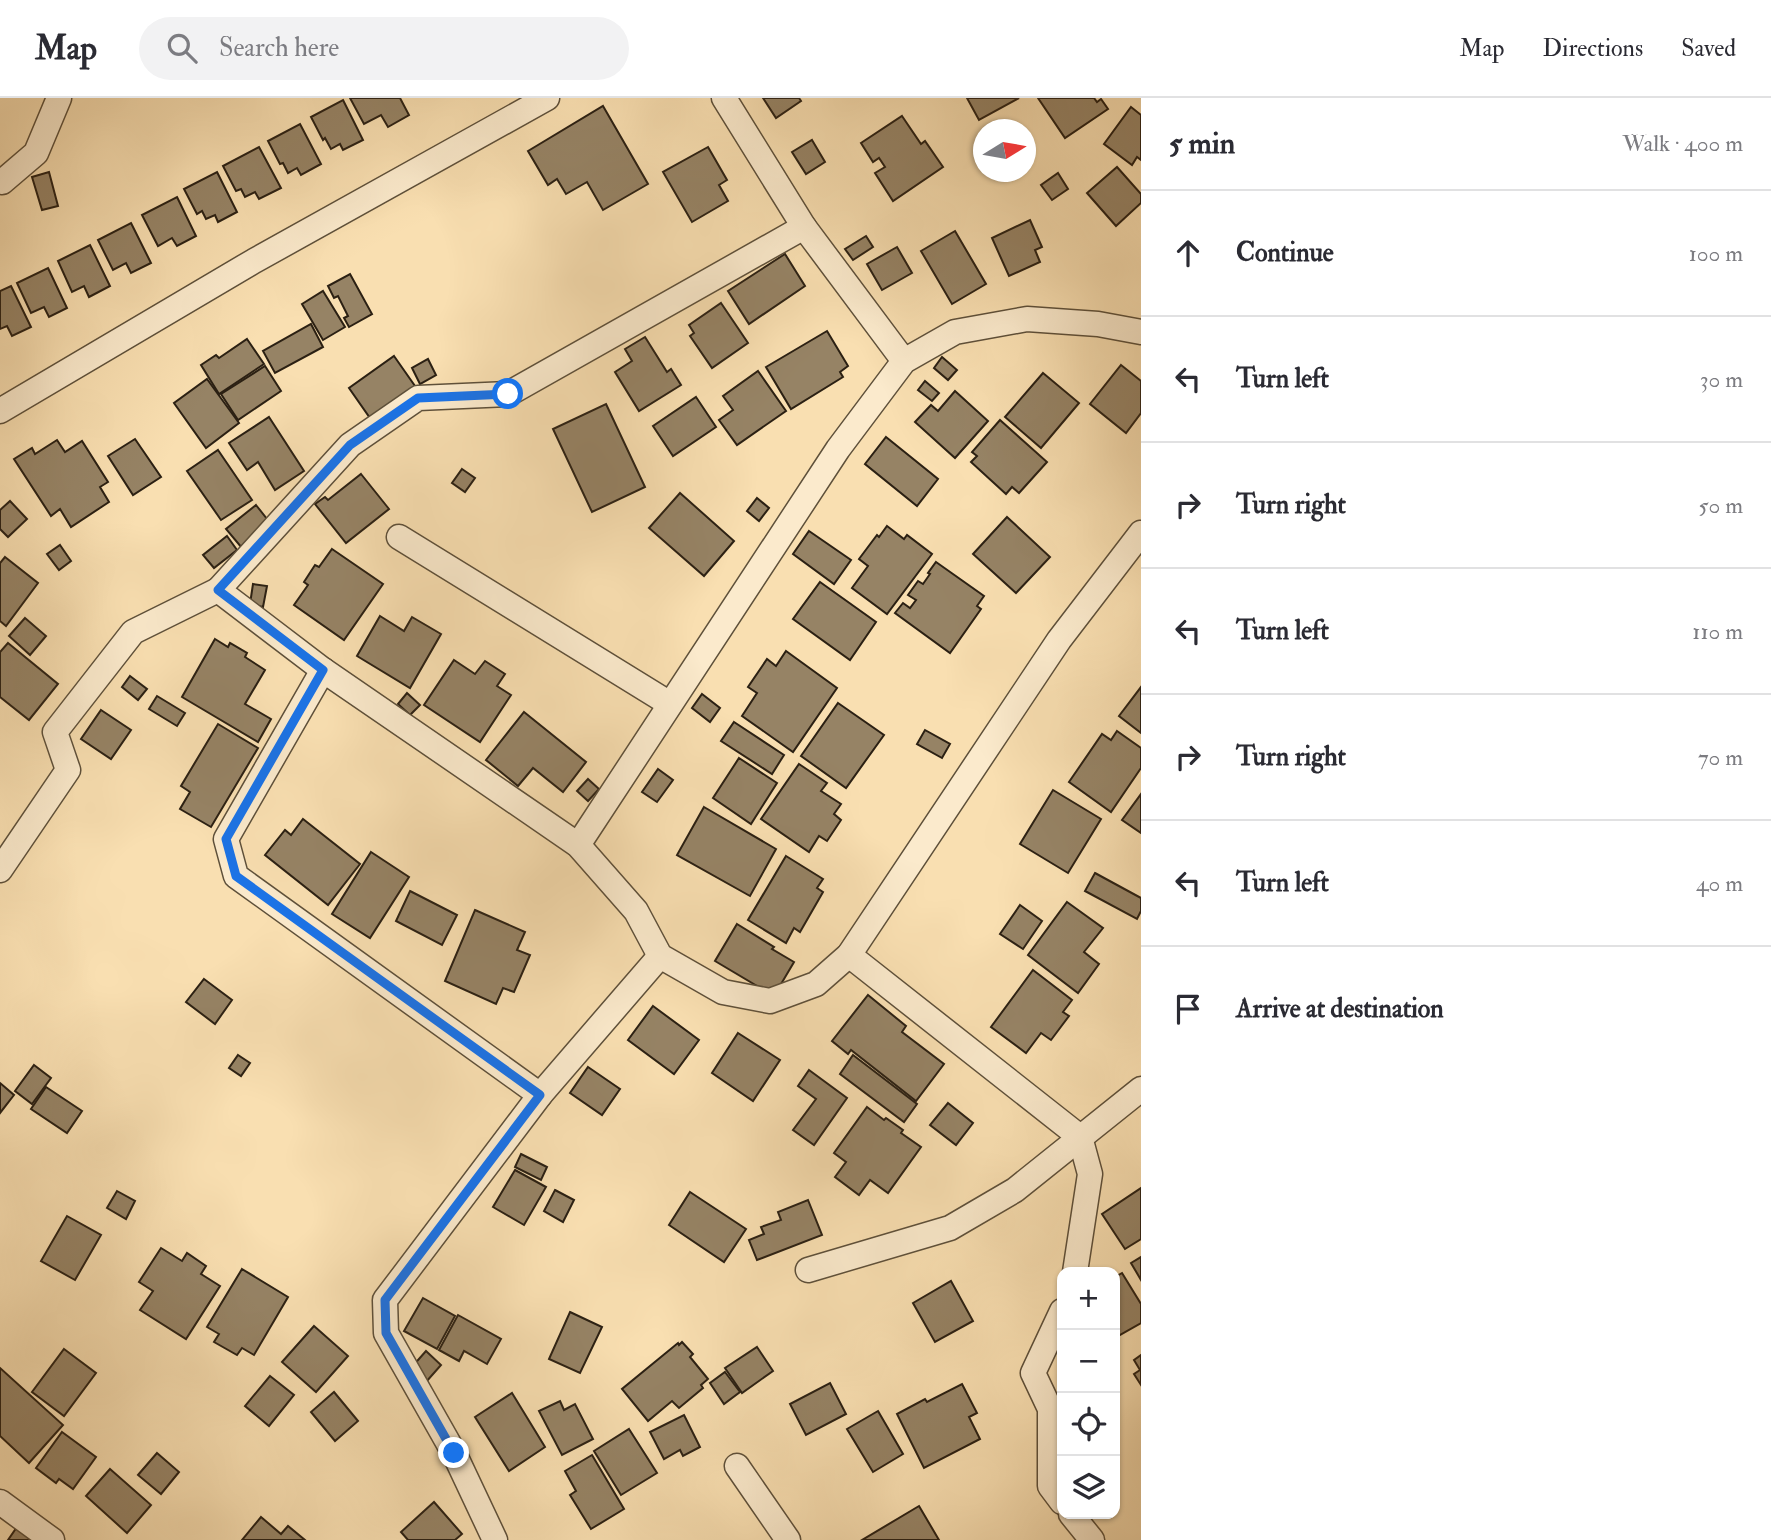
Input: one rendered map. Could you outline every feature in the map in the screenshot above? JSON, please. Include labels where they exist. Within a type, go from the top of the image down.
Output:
[{"type":"street","points":[[2,182],[36,153],[59,98]]},
{"type":"street","points":[[0,411],[254,261],[547,98]]},
{"type":"street","points":[[724,98],[804,227],[904,361]]},
{"type":"street","points":[[0,870],[68,770],[55,732],[133,632],[218,590],[350,445],[418,398],[508,394],[804,227]]},
{"type":"street","points":[[578,845],[838,449],[904,361],[955,332],[1027,319],[1098,324],[1141,332]]},
{"type":"street","points":[[218,590],[323,670],[578,845],[636,911],[660,956],[723,992],[770,1001],[816,984],[849,955],[1059,640],[1141,533]]},
{"type":"street","points":[[399,537],[670,704]]},
{"type":"street","points":[[323,670],[226,839],[236,876],[540,1095]]},
{"type":"street","points":[[849,955],[1080,1136],[1090,1174],[1076,1267]]},
{"type":"street","points":[[495,1540],[454,1453],[386,1333],[385,1300],[540,1095],[660,956]]},
{"type":"street","points":[[808,1270],[950,1228],[1015,1190],[1141,1089]]},
{"type":"street","points":[[1057,1322],[1033,1373],[1050,1409],[1050,1486],[1057,1495]]},
{"type":"street","points":[[737,1466],[788,1540]]},
{"type":"street","points":[[0,1502],[52,1540]]},
{"type":"street","points":[[1075,1519],[1092,1540]]},
{"type":"building","points":[[350,98],[400,98],[409,115],[388,127],[381,115],[364,124]]},
{"type":"building","points":[[763,98],[799,98],[801,101],[776,118]]},
{"type":"building","points":[[967,98],[1019,98],[981,119]]},
{"type":"building","points":[[1038,98],[1094,98],[1097,102],[1101,99],[1108,109],[1065,138]]},
{"type":"building","points":[[343,100],[363,140],[343,150],[340,144],[331,149],[311,117]]},
{"type":"building","points":[[603,106],[648,184],[603,210],[587,182],[566,194],[557,179],[548,185],[528,151]]},
{"type":"building","points":[[1131,107],[1141,115],[1141,160],[1137,157],[1132,165],[1104,144]]},
{"type":"building","points":[[902,116],[921,144],[925,141],[943,167],[893,201],[875,173],[885,167],[879,158],[873,162],[861,143]]},
{"type":"building","points":[[300,124],[321,164],[301,175],[297,168],[288,173],[268,141]]},
{"type":"building","points":[[812,140],[825,162],[806,174],[792,152]]},
{"type":"building","points":[[259,147],[281,188],[259,199],[255,192],[245,197],[241,189],[236,191],[223,166]]},
{"type":"building","points":[[708,147],[727,180],[719,185],[728,201],[692,222],[663,172]]},
{"type":"building","points":[[1117,167],[1141,194],[1141,203],[1116,226],[1087,193]]},
{"type":"building","points":[[49,172],[58,206],[42,210],[32,177]]},
{"type":"building","points":[[217,172],[237,212],[218,222],[215,215],[206,219],[202,211],[197,214],[184,189]]},
{"type":"building","points":[[1058,173],[1068,189],[1052,200],[1041,185]]},
{"type":"building","points":[[177,197],[196,236],[177,246],[172,238],[158,246],[142,215]]},
{"type":"building","points":[[1030,220],[1042,247],[1035,250],[1040,262],[1009,276],[992,238]]},
{"type":"building","points":[[131,223],[151,263],[131,273],[126,263],[113,270],[98,240]]},
{"type":"building","points":[[955,231],[986,284],[952,304],[921,251]]},
{"type":"building","points":[[866,236],[873,247],[853,260],[845,249]]},
{"type":"building","points":[[90,245],[110,286],[89,297],[84,286],[72,292],[58,261]]},
{"type":"building","points":[[897,247],[912,273],[882,290],[867,264]]},
{"type":"building","points":[[785,254],[805,286],[749,324],[728,291]]},
{"type":"building","points":[[48,268],[67,308],[49,317],[44,307],[31,313],[17,283]]},
{"type":"building","points":[[350,274],[372,314],[349,327],[344,318],[348,316],[338,296],[334,298],[328,286]]},
{"type":"building","points":[[11,286],[31,327],[12,336],[7,326],[0,329],[0,291]]},
{"type":"building","points":[[323,291],[345,327],[323,340],[302,304]]},
{"type":"building","points":[[721,303],[748,343],[712,368],[690,336],[694,333],[689,325]]},
{"type":"building","points":[[311,324],[323,347],[275,373],[263,351]]},
{"type":"building","points":[[827,331],[848,366],[840,372],[843,377],[791,409],[766,367]]},
{"type":"building","points":[[645,337],[667,372],[671,369],[681,385],[639,411],[615,372],[632,361],[625,349]]},
{"type":"building","points":[[247,339],[264,364],[219,394],[201,365],[216,355],[219,358]]},
{"type":"building","points":[[394,356],[415,386],[370,418],[349,388]]},
{"type":"building","points":[[942,357],[957,370],[948,380],[934,368]]},
{"type":"building","points":[[428,359],[436,375],[420,384],[412,368]]},
{"type":"building","points":[[1121,365],[1141,381],[1141,413],[1126,433],[1090,404]]},
{"type":"building","points":[[265,366],[281,391],[238,420],[221,394]]},
{"type":"building","points":[[758,371],[786,411],[737,445],[719,420],[733,410],[723,396]]},
{"type":"building","points":[[1043,373],[1079,403],[1041,448],[1005,417]]},
{"type":"building","points":[[207,379],[239,423],[206,448],[174,403]]},
{"type":"building","points":[[925,381],[939,393],[932,401],[918,390]]},
{"type":"building","points":[[955,391],[988,421],[955,458],[915,422],[931,405],[938,411]]},
{"type":"building","points":[[696,397],[716,427],[673,456],[653,426]]},
{"type":"building","points":[[606,404],[645,487],[592,512],[553,429]]},
{"type":"building","points":[[269,417],[304,471],[275,490],[258,462],[247,470],[229,443]]},
{"type":"building","points":[[1000,420],[1047,462],[1019,493],[1012,487],[1006,494],[971,462],[977,456],[972,452]]},
{"type":"building","points":[[886,437],[938,479],[917,506],[865,464]]},
{"type":"building","points":[[135,439],[161,477],[133,495],[108,456]]},
{"type":"building","points":[[57,440],[65,452],[82,441],[108,482],[100,487],[109,502],[71,527],[60,509],[51,516],[14,459],[32,448],[35,454]]},
{"type":"building","points":[[218,450],[252,500],[221,520],[187,471]]},
{"type":"building","points":[[462,469],[475,478],[465,492],[452,483]]},
{"type":"building","points":[[361,474],[389,509],[346,543],[315,504],[325,497],[328,500]]},
{"type":"building","points":[[680,493],[734,541],[704,576],[649,528]]},
{"type":"building","points":[[757,498],[769,508],[759,521],[747,511]]},
{"type":"building","points":[[10,501],[27,519],[8,537],[0,529],[0,510]]},
{"type":"building","points":[[256,505],[271,524],[242,548],[226,529]]},
{"type":"building","points":[[1007,517],[1050,557],[1016,593],[973,554]]},
{"type":"building","points":[[887,526],[904,539],[907,535],[932,554],[887,614],[852,588],[868,566],[859,559]]},
{"type":"building","points":[[809,531],[851,560],[834,584],[793,554]]},
{"type":"building","points":[[227,536],[237,550],[214,568],[203,555]]},
{"type":"building","points":[[60,545],[71,561],[59,570],[47,554]]},
{"type":"building","points":[[332,549],[383,584],[344,640],[294,605],[308,585],[304,582],[315,565],[319,567]]},
{"type":"building","points":[[5,557],[38,583],[6,626],[0,621],[0,563]]},
{"type":"building","points":[[936,562],[984,596],[977,606],[981,609],[950,653],[895,613],[903,603],[910,608],[916,600],[908,595],[918,581],[923,584]]},
{"type":"building","points":[[820,582],[876,622],[850,660],[793,619]]},
{"type":"building","points":[[253,584],[267,586],[263,607],[250,604]]},
{"type":"building","points":[[380,616],[404,631],[412,617],[441,634],[410,688],[357,656]]},
{"type":"building","points":[[25,618],[46,636],[30,655],[9,636]]},
{"type":"building","points":[[215,639],[228,647],[230,643],[247,653],[245,657],[265,670],[245,704],[271,719],[258,742],[182,697]]},
{"type":"building","points":[[8,643],[58,684],[29,720],[0,697],[0,652]]},
{"type":"building","points":[[786,651],[837,688],[793,752],[742,716],[757,693],[748,687],[767,659],[776,666]]},
{"type":"building","points":[[454,660],[475,674],[485,661],[505,674],[497,686],[511,695],[480,742],[424,705]]},
{"type":"building","points":[[130,676],[147,689],[138,700],[122,687]]},
{"type":"building","points":[[1141,687],[1141,733],[1119,716]]},
{"type":"building","points":[[407,693],[420,705],[410,715],[398,704]]},
{"type":"building","points":[[702,694],[720,708],[710,722],[692,708]]},
{"type":"building","points":[[157,696],[185,713],[177,726],[149,709]]},
{"type":"building","points":[[838,703],[884,735],[846,788],[801,756]]},
{"type":"building","points":[[101,710],[131,730],[111,759],[81,739]]},
{"type":"building","points":[[524,712],[586,762],[563,792],[533,768],[518,786],[486,760]]},
{"type":"building","points":[[734,722],[784,755],[772,774],[721,741]]},
{"type":"building","points":[[218,724],[258,748],[211,827],[180,809],[190,792],[181,786]]},
{"type":"building","points":[[925,730],[950,744],[942,758],[917,744]]},
{"type":"building","points":[[1117,731],[1141,748],[1141,768],[1111,812],[1069,782],[1102,734],[1111,740]]},
{"type":"building","points":[[739,758],[777,783],[751,824],[713,798]]},
{"type":"building","points":[[799,764],[827,783],[821,791],[841,804],[834,814],[841,820],[827,841],[819,836],[809,852],[761,819]]},
{"type":"building","points":[[658,769],[673,780],[657,802],[642,792]]},
{"type":"building","points":[[588,779],[599,789],[588,801],[577,791]]},
{"type":"building","points":[[1053,790],[1101,819],[1068,873],[1020,844]]},
{"type":"building","points":[[1141,794],[1141,833],[1122,820]]},
{"type":"building","points":[[704,807],[776,849],[750,896],[677,855]]},
{"type":"building","points":[[303,819],[360,864],[328,905],[265,855],[285,830],[291,835]]},
{"type":"building","points":[[371,852],[409,877],[370,938],[332,914]]},
{"type":"building","points":[[786,856],[823,879],[817,888],[823,892],[800,932],[794,928],[786,943],[748,920]]},
{"type":"building","points":[[1095,873],[1141,898],[1141,911],[1137,919],[1085,891]]},
{"type":"building","points":[[410,891],[457,915],[442,945],[396,921]]},
{"type":"building","points":[[1067,902],[1103,928],[1084,952],[1099,964],[1078,993],[1028,955]]},
{"type":"building","points":[[1020,905],[1042,921],[1023,949],[1000,934]]},
{"type":"building","points":[[475,910],[525,932],[517,950],[530,955],[514,992],[503,988],[496,1004],[445,981]]},
{"type":"building","points":[[737,924],[794,962],[774,996],[715,961]]},
{"type":"building","points":[[1033,970],[1072,1000],[1063,1012],[1069,1016],[1051,1040],[1041,1033],[1026,1053],[991,1027]]},
{"type":"building","points":[[204,979],[232,1000],[215,1024],[186,1002]]},
{"type":"building","points":[[868,995],[906,1026],[902,1032],[944,1064],[916,1101],[851,1050],[848,1054],[832,1041]]},
{"type":"building","points":[[653,1006],[699,1040],[674,1074],[628,1040]]},
{"type":"building","points":[[738,1033],[780,1060],[753,1101],[712,1073]]},
{"type":"building","points":[[238,1055],[250,1063],[241,1076],[229,1068]]},
{"type":"building","points":[[853,1055],[917,1104],[904,1122],[840,1074]]},
{"type":"building","points":[[34,1065],[51,1078],[32,1104],[15,1091]]},
{"type":"building","points":[[588,1067],[620,1089],[602,1115],[570,1093]]},
{"type":"building","points":[[809,1070],[847,1098],[814,1145],[793,1130],[816,1099],[798,1086]]},
{"type":"building","points":[[0,1083],[14,1095],[0,1113]]},
{"type":"building","points":[[46,1087],[82,1111],[67,1133],[31,1109]]},
{"type":"building","points":[[948,1103],[973,1123],[956,1145],[930,1125]]},
{"type":"building","points":[[867,1107],[903,1130],[901,1133],[921,1147],[888,1193],[870,1180],[859,1195],[835,1177],[846,1162],[834,1153]]},
{"type":"building","points":[[521,1154],[547,1167],[541,1180],[515,1167]]},
{"type":"building","points":[[515,1170],[546,1187],[524,1225],[493,1207]]},
{"type":"building","points":[[1141,1188],[1141,1239],[1125,1249],[1102,1214]]},
{"type":"building","points":[[555,1190],[574,1200],[563,1222],[544,1211]]},
{"type":"building","points":[[117,1191],[135,1201],[126,1219],[107,1208]]},
{"type":"building","points":[[690,1192],[746,1229],[724,1262],[669,1225]]},
{"type":"building","points":[[808,1200],[822,1235],[757,1260],[749,1240],[764,1234],[761,1227],[781,1220],[778,1212]]},
{"type":"building","points":[[67,1216],[101,1235],[75,1280],[41,1261]]},
{"type":"building","points":[[161,1248],[182,1261],[187,1253],[206,1266],[201,1274],[220,1286],[186,1339],[140,1310],[153,1291],[139,1282]]},
{"type":"building","points":[[1141,1257],[1141,1280],[1131,1263]]},
{"type":"building","points":[[242,1269],[288,1297],[254,1355],[242,1348],[237,1355],[214,1342],[219,1334],[207,1327]]},
{"type":"building","points":[[1122,1273],[1141,1304],[1141,1323],[1120,1335],[1120,1330]]},
{"type":"building","points":[[951,1281],[973,1321],[935,1342],[913,1303]]},
{"type":"building","points":[[423,1298],[455,1316],[437,1349],[404,1331]]},
{"type":"building","points":[[570,1312],[602,1327],[580,1373],[549,1359]]},
{"type":"building","points":[[458,1315],[501,1339],[487,1364],[464,1351],[459,1361],[439,1350]]},
{"type":"building","points":[[314,1326],[348,1356],[316,1392],[282,1362]]},
{"type":"building","points":[[682,1342],[693,1354],[690,1357],[708,1379],[701,1385],[703,1388],[679,1408],[672,1401],[648,1421],[622,1389]]},
{"type":"building","points":[[757,1347],[773,1371],[742,1393],[725,1368]]},
{"type":"building","points":[[64,1349],[96,1373],[64,1416],[32,1392]]},
{"type":"building","points":[[426,1351],[441,1365],[426,1382],[411,1368]]},
{"type":"building","points":[[1141,1355],[1141,1385],[1134,1374],[1140,1370],[1134,1360]]},
{"type":"building","points":[[0,1368],[63,1425],[29,1463],[0,1436]]},
{"type":"building","points":[[725,1372],[740,1392],[724,1404],[710,1383]]},
{"type":"building","points":[[270,1376],[294,1395],[269,1426],[245,1406]]},
{"type":"building","points":[[830,1383],[846,1414],[806,1435],[790,1404]]},
{"type":"building","points":[[962,1384],[977,1413],[969,1417],[980,1439],[924,1468],[897,1414]]},
{"type":"building","points":[[334,1392],[358,1421],[335,1441],[311,1412]]},
{"type":"building","points":[[512,1393],[545,1447],[509,1471],[475,1417]]},
{"type":"building","points":[[560,1401],[564,1410],[575,1404],[593,1439],[562,1455],[539,1411]]},
{"type":"building","points":[[878,1411],[903,1454],[873,1472],[847,1429]]},
{"type":"building","points":[[684,1415],[700,1447],[683,1456],[680,1450],[664,1459],[650,1432]]},
{"type":"building","points":[[629,1429],[657,1473],[621,1495],[594,1451]]},
{"type":"building","points":[[62,1432],[96,1457],[73,1489],[59,1479],[56,1483],[36,1468]]},
{"type":"building","points":[[157,1453],[179,1472],[161,1494],[138,1475]]},
{"type":"building","points":[[592,1455],[624,1509],[591,1529],[570,1495],[576,1491],[565,1471]]},
{"type":"building","points":[[110,1469],[151,1505],[127,1533],[86,1496]]},
{"type":"building","points":[[434,1502],[462,1534],[455,1540],[408,1540],[401,1532]]},
{"type":"building","points":[[919,1506],[939,1540],[862,1540]]},
{"type":"building","points":[[261,1517],[281,1534],[288,1526],[305,1540],[242,1540]]},
{"type":"building","points":[[19,1524],[43,1540],[8,1540]]},
{"type":"route","points":[[454,1453],[386,1333],[385,1300],[540,1095],[236,876],[226,839],[323,670],[218,590],[350,445],[418,398],[508,394]]}]
